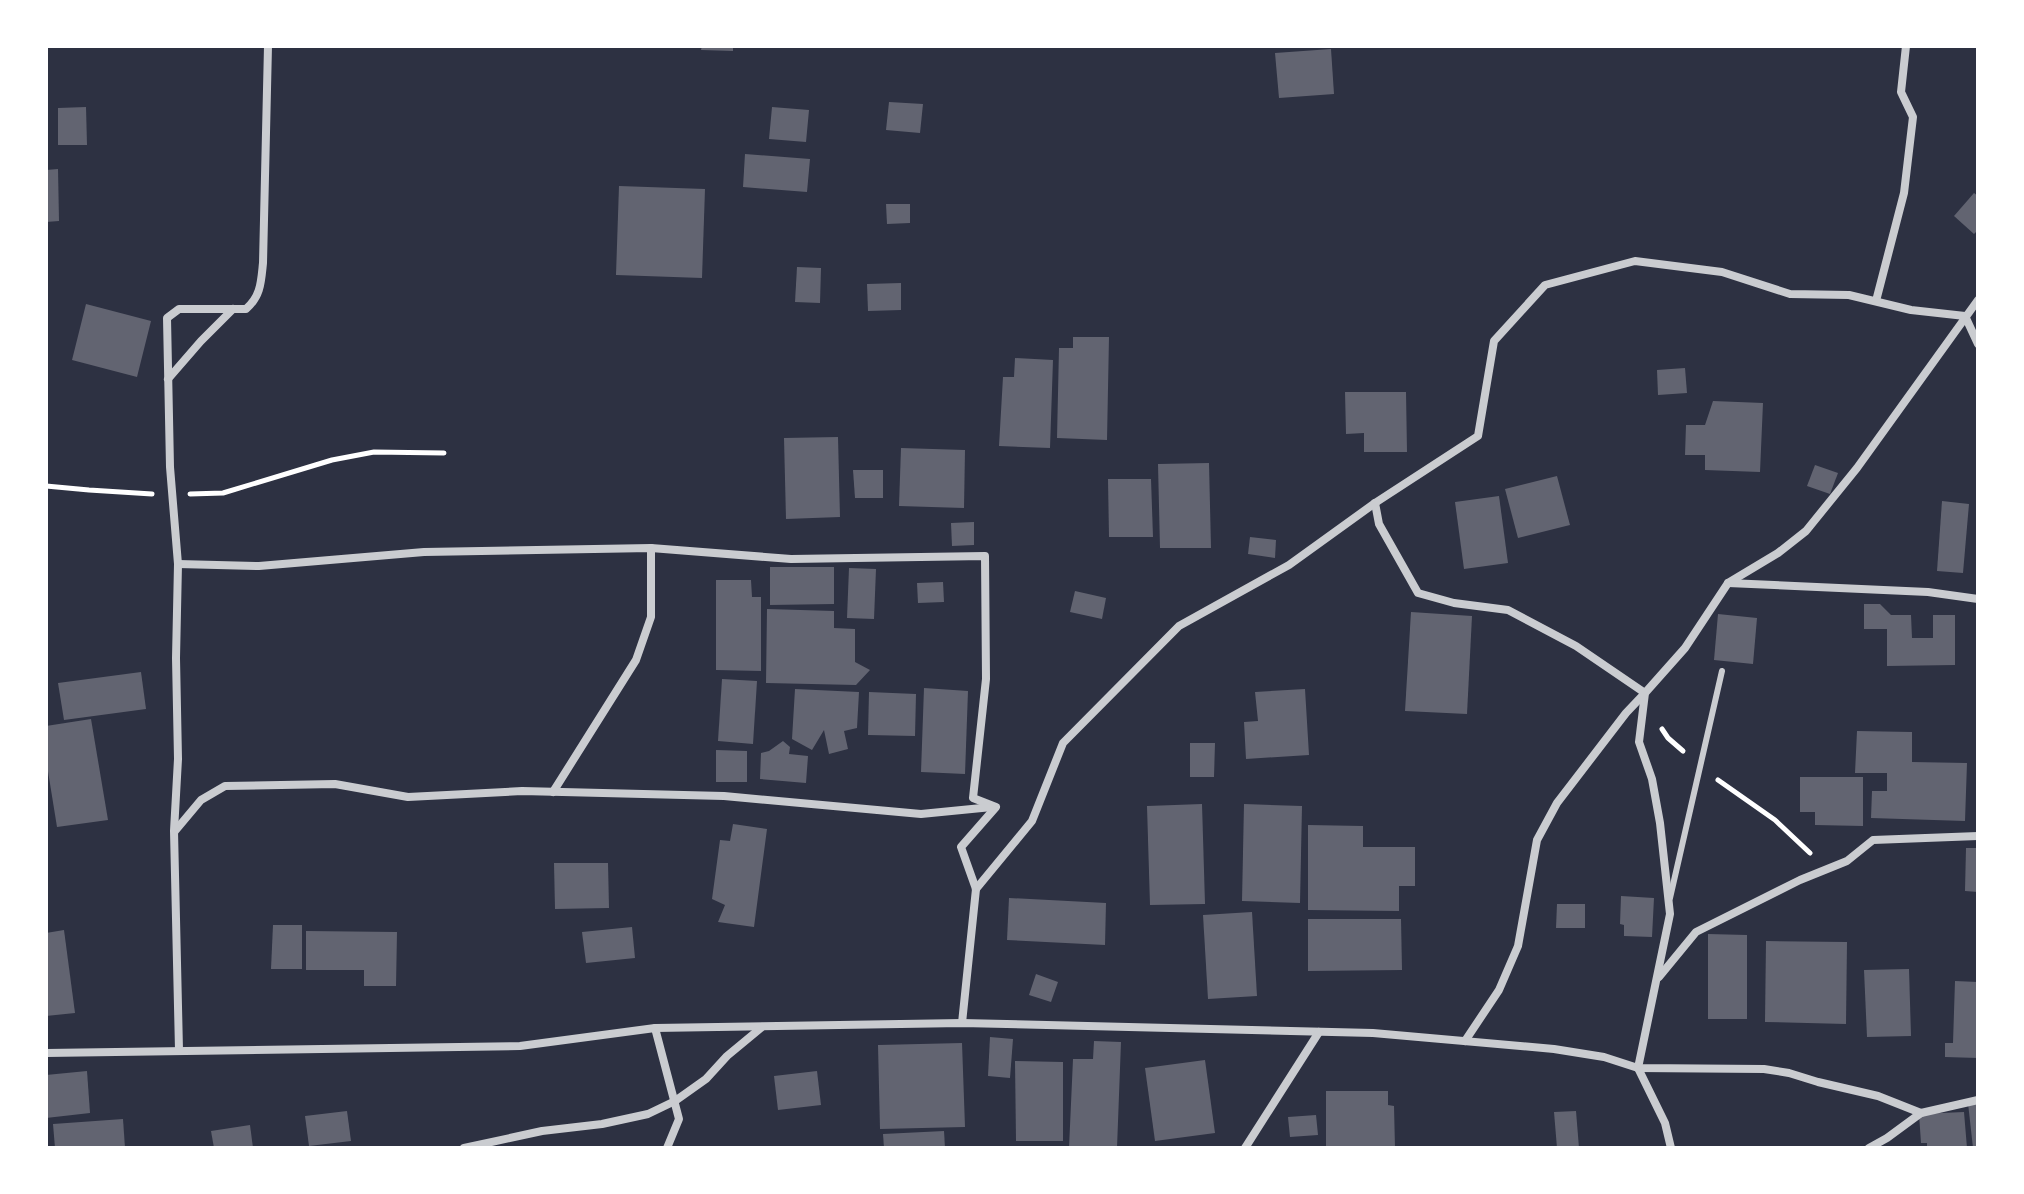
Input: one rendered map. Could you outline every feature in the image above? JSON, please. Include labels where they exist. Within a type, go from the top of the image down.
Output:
[{"type":"street","points":[[179,1050],[174,831],[178,759],[178,564],[172,495],[167,318],[179,309],[246,309],[256,300],[261,286],[268,46]]},
{"type":"street","points":[[1876,301],[1904,193],[1913,117],[1901,92],[1906,46]]},
{"type":"street","points":[[976,889],[1032,821],[1063,743],[1179,626],[1289,565],[1375,503],[1478,436],[1494,341],[1545,285],[1635,261],[1722,272],[1790,294],[1849,295],[1911,310],[1965,316]]},
{"type":"street","points":[[1465,1041],[1499,990],[1518,946],[1537,840],[1557,803],[1626,713],[1644,698],[1685,648],[1728,583],[1778,553],[1806,531],[1865,457],[1978,300]]},
{"type":"street","points":[[168,380],[233,309]]},
{"type":"street","points":[[1965,316],[1978,344]]},
{"type":"street","points":[[1375,503],[1379,524],[1418,593],[1454,603],[1508,610],[1576,646],[1644,698]]},
{"type":"street","points":[[178,564],[259,566],[424,552],[651,548],[791,559],[985,556],[986,679],[973,798],[996,807]]},
{"type":"street","points":[[553,792],[636,660],[651,617],[651,548]]},
{"type":"street","points":[[1728,583],[1928,592],[1978,599]]},
{"type":"street","points":[[1644,698],[1639,742],[1652,779],[1660,823],[1670,914],[1638,1068],[1665,1123],[1671,1148]]},
{"type":"street","points":[[174,831],[201,800],[225,786],[335,784],[408,797],[522,791],[724,796],[921,814],[996,807]]},
{"type":"street","points":[[962,1023],[976,889],[961,847],[996,807]]},
{"type":"street","points":[[1657,979],[1696,932],[1800,880],[1847,861],[1873,840],[1978,836]]},
{"type":"street","points":[[46,1053],[520,1046],[655,1028],[962,1023],[1373,1033],[1554,1049],[1604,1057],[1638,1068],[1764,1069],[1878,1096],[1921,1113]]},
{"type":"street","points":[[464,1148],[542,1131],[602,1124],[648,1114],[675,1101],[706,1079],[727,1056],[763,1027]]},
{"type":"street","points":[[655,1028],[679,1119],[667,1148]]},
{"type":"street","points":[[1245,1148],[1319,1032]]},
{"type":"street","points":[[1869,1148],[1921,1113],[1978,1100]]},
{"type":"lane","points":[[1669,902],[1722,671]]},
{"type":"path","points":[[46,486],[172,495],[223,493],[332,460],[374,452],[444,453]]},
{"type":"path","points":[[1644,698],[1668,738],[1699,765],[1775,820],[1827,869]]},
{"type":"building","points":[[702,46],[733,46],[733,51],[701,50]]},
{"type":"building","points":[[1331,49],[1334,94],[1279,98],[1275,53]]},
{"type":"building","points":[[889,102],[923,104],[920,133],[886,130]]},
{"type":"building","points":[[86,107],[87,145],[58,145],[58,108]]},
{"type":"building","points":[[772,107],[809,110],[806,142],[769,139]]},
{"type":"building","points":[[745,154],[810,159],[807,192],[743,187]]},
{"type":"building","points":[[58,169],[59,221],[46,222],[46,170]]},
{"type":"building","points":[[619,186],[705,189],[702,278],[616,275]]},
{"type":"building","points":[[1974,193],[1978,196],[1978,230],[1974,234],[1954,216]]},
{"type":"building","points":[[886,204],[910,204],[910,223],[887,224]]},
{"type":"building","points":[[797,267],[821,268],[820,303],[795,302]]},
{"type":"building","points":[[901,283],[901,310],[868,311],[867,284]]},
{"type":"building","points":[[86,304],[151,321],[137,377],[72,360]]},
{"type":"building","points":[[1073,337],[1109,337],[1107,440],[1057,438],[1059,348],[1073,348]]},
{"type":"building","points":[[1015,358],[1053,360],[1050,448],[999,446],[1003,377],[1014,377]]},
{"type":"building","points":[[1685,368],[1687,393],[1658,395],[1657,370]]},
{"type":"building","points":[[1345,392],[1406,392],[1407,452],[1364,452],[1364,433],[1346,434]]},
{"type":"building","points":[[1713,401],[1763,403],[1760,472],[1705,470],[1705,455],[1685,455],[1686,425],[1705,425]]},
{"type":"building","points":[[838,437],[840,517],[786,519],[784,438]]},
{"type":"building","points":[[901,448],[965,450],[964,508],[899,506]]},
{"type":"building","points":[[1209,463],[1211,548],[1160,548],[1158,464]]},
{"type":"building","points":[[1815,465],[1838,473],[1830,494],[1807,486]]},
{"type":"building","points":[[853,470],[883,470],[883,498],[855,498]]},
{"type":"building","points":[[1557,476],[1570,525],[1518,538],[1505,489]]},
{"type":"building","points":[[1108,479],[1151,479],[1153,537],[1109,537]]},
{"type":"building","points":[[1499,496],[1508,563],[1464,569],[1455,502]]},
{"type":"building","points":[[1942,501],[1969,504],[1963,573],[1937,571]]},
{"type":"building","points":[[974,522],[974,545],[952,546],[951,523]]},
{"type":"building","points":[[1250,537],[1276,540],[1275,558],[1248,554]]},
{"type":"building","points":[[770,567],[834,567],[834,604],[770,605]]},
{"type":"building","points":[[849,568],[876,569],[874,619],[847,618]]},
{"type":"building","points":[[716,580],[751,580],[752,597],[761,597],[761,671],[716,670]]},
{"type":"building","points":[[943,582],[944,602],[918,603],[917,583]]},
{"type":"building","points":[[1075,591],[1106,598],[1102,619],[1070,612]]},
{"type":"building","points":[[1864,604],[1880,604],[1891,615],[1911,615],[1912,638],[1933,638],[1933,615],[1955,615],[1955,665],[1887,666],[1887,629],[1864,629]]},
{"type":"building","points":[[767,609],[834,611],[834,628],[855,629],[855,662],[870,670],[856,685],[766,683]]},
{"type":"building","points":[[1411,612],[1472,616],[1467,714],[1405,711]]},
{"type":"building","points":[[1718,614],[1757,618],[1753,664],[1714,660]]},
{"type":"building","points":[[141,672],[146,709],[64,720],[58,683]]},
{"type":"building","points":[[722,679],[757,681],[753,744],[718,741]]},
{"type":"building","points":[[924,688],[968,691],[965,774],[921,772]]},
{"type":"building","points":[[795,689],[859,692],[857,728],[844,731],[848,749],[829,754],[824,730],[812,750],[792,739]]},
{"type":"building","points":[[1305,689],[1309,755],[1246,759],[1244,722],[1258,721],[1255,692]]},
{"type":"building","points":[[869,692],[916,694],[915,736],[868,735]]},
{"type":"building","points":[[91,719],[108,820],[57,827],[46,759],[46,726]]},
{"type":"building","points":[[1857,731],[1912,732],[1912,762],[1967,763],[1965,821],[1871,818],[1872,791],[1887,791],[1887,773],[1855,773]]},
{"type":"building","points":[[783,741],[790,747],[789,754],[808,756],[806,783],[760,779],[761,753]]},
{"type":"building","points":[[1190,743],[1215,743],[1214,777],[1190,777]]},
{"type":"building","points":[[716,750],[747,751],[747,782],[716,782]]},
{"type":"building","points":[[1800,777],[1863,777],[1863,826],[1815,825],[1815,812],[1800,812]]},
{"type":"building","points":[[1202,804],[1205,904],[1150,905],[1147,806]]},
{"type":"building","points":[[1244,804],[1302,806],[1300,903],[1242,901]]},
{"type":"building","points":[[733,824],[767,829],[754,927],[718,922],[725,905],[712,899],[720,840],[730,841]]},
{"type":"building","points":[[1308,825],[1363,826],[1363,847],[1415,847],[1415,886],[1399,886],[1399,911],[1308,910]]},
{"type":"building","points":[[1966,848],[1978,848],[1978,892],[1965,891]]},
{"type":"building","points":[[554,863],[608,863],[609,908],[555,909]]},
{"type":"building","points":[[1621,896],[1654,898],[1652,937],[1624,936],[1624,925],[1620,924]]},
{"type":"building","points":[[1009,898],[1106,903],[1105,945],[1007,940]]},
{"type":"building","points":[[1557,904],[1585,904],[1585,928],[1556,928]]},
{"type":"building","points":[[1252,912],[1257,996],[1208,999],[1203,915]]},
{"type":"building","points":[[1308,919],[1401,919],[1402,970],[1308,971]]},
{"type":"building","points":[[273,925],[302,925],[302,969],[271,969]]},
{"type":"building","points":[[632,927],[635,958],[586,963],[582,932]]},
{"type":"building","points":[[64,930],[75,1013],[46,1016],[46,933]]},
{"type":"building","points":[[306,931],[397,932],[396,986],[364,986],[364,970],[306,970]]},
{"type":"building","points":[[1708,934],[1747,935],[1747,1019],[1708,1019]]},
{"type":"building","points":[[1766,941],[1847,942],[1846,1024],[1765,1022]]},
{"type":"building","points":[[1909,969],[1911,1036],[1867,1037],[1864,970]]},
{"type":"building","points":[[1036,974],[1058,982],[1051,1002],[1029,995]]},
{"type":"building","points":[[1955,981],[1978,982],[1978,1058],[1945,1057],[1945,1043],[1953,1043]]},
{"type":"building","points":[[990,1037],[1013,1039],[1010,1078],[988,1076]]},
{"type":"building","points":[[1094,1041],[1121,1042],[1117,1148],[1069,1148],[1073,1059],[1093,1059]]},
{"type":"building","points":[[962,1043],[965,1127],[880,1129],[878,1045]]},
{"type":"building","points":[[1205,1060],[1215,1133],[1155,1141],[1145,1068]]},
{"type":"building","points":[[1015,1061],[1063,1062],[1063,1141],[1016,1141]]},
{"type":"building","points":[[87,1071],[90,1113],[46,1118],[46,1075]]},
{"type":"building","points":[[817,1071],[821,1105],[778,1110],[774,1076]]},
{"type":"building","points":[[1326,1091],[1388,1091],[1388,1105],[1394,1106],[1395,1148],[1326,1148]]},
{"type":"building","points":[[1978,1102],[1978,1148],[1973,1148],[1968,1103]]},
{"type":"building","points":[[347,1111],[351,1141],[309,1146],[305,1116]]},
{"type":"building","points":[[1576,1111],[1579,1148],[1557,1148],[1554,1112]]},
{"type":"building","points":[[1964,1112],[1967,1148],[1927,1148],[1927,1143],[1921,1143],[1919,1114]]},
{"type":"building","points":[[1316,1115],[1318,1135],[1290,1137],[1288,1117]]},
{"type":"building","points":[[123,1119],[125,1148],[55,1148],[53,1124]]},
{"type":"building","points":[[250,1125],[253,1148],[214,1148],[211,1131]]},
{"type":"building","points":[[944,1131],[945,1148],[884,1148],[883,1134]]}]
